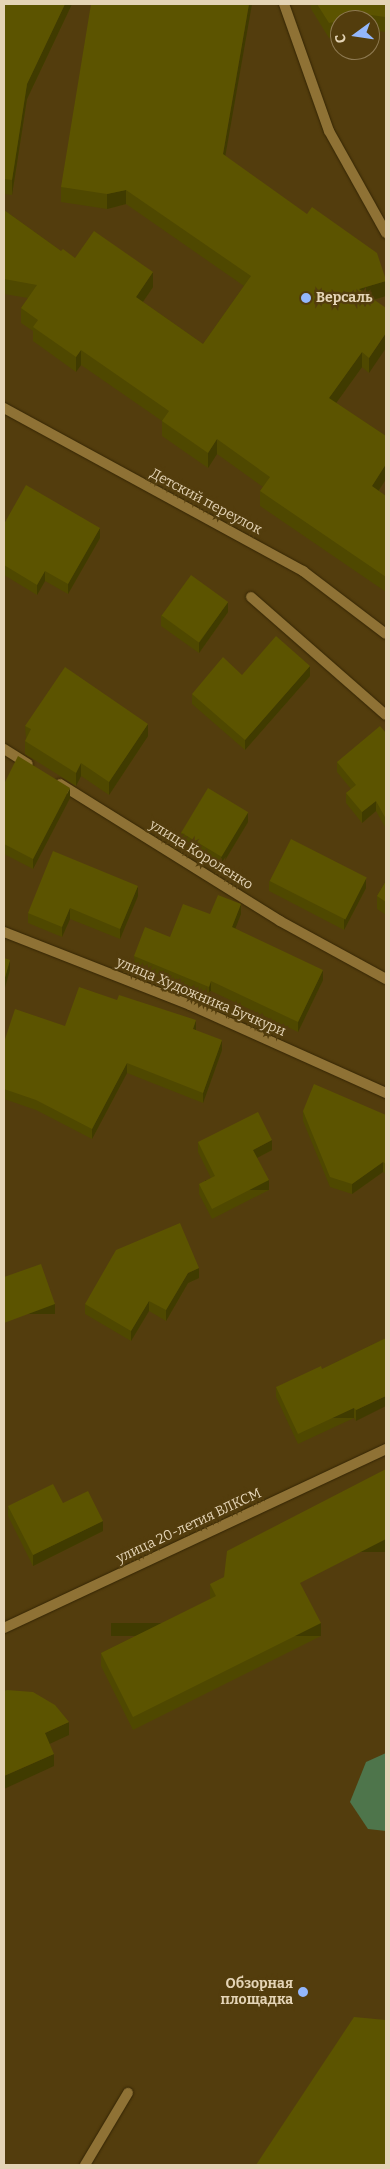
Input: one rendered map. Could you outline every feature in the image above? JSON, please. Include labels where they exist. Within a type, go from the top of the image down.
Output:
[{"type":"street","points":[[284,4],[330,131],[386,233]]},
{"type":"street","name":"Детский переулок","points":[[4,408],[303,571],[386,634]]},
{"type":"street","points":[[251,597],[386,715]]},
{"type":"street","points":[[4,749],[37,770]]},
{"type":"street","name":"улица Короленко","points":[[54,780],[280,921],[386,979]]},
{"type":"street","name":"улица Художника Бучкури","points":[[4,932],[190,1005],[386,1093]]},
{"type":"street","name":"улица 20-летия ВЛКСМ","points":[[4,1628],[386,1449]]},
{"type":"street","points":[[85,2165],[128,2093]]},
{"type":"green space","points":[[386,1753],[386,1831],[368,1829],[350,1802],[366,1762]]},
{"type":"building","points":[[4,4],[65,4],[27,84],[12,180],[4,179]]},
{"type":"building","points":[[91,4],[249,4],[223,154],[307,214],[312,207],[377,253],[386,280],[359,289],[386,308],[386,333],[369,358],[362,352],[329,398],[386,436],[386,464],[372,486],[386,496],[386,577],[260,491],[270,477],[217,439],[208,453],[162,421],[169,411],[81,350],[76,357],[33,327],[38,320],[21,308],[37,285],[4,279],[4,210],[61,251],[63,249],[75,258],[94,231],[153,272],[136,297],[203,344],[251,276],[126,190],[107,194],[61,187]]},
{"type":"building","points":[[317,4],[386,4],[386,18],[380,16],[380,10],[330,10],[329,23]]},
{"type":"building","points":[[26,485],[100,528],[68,584],[45,571],[37,585],[4,565],[4,524]]},
{"type":"building","points":[[191,575],[228,602],[199,642],[162,615]]},
{"type":"building","points":[[276,636],[310,666],[245,740],[192,694],[223,657],[242,675]]},
{"type":"building","points":[[65,667],[148,724],[109,782],[81,763],[76,773],[25,741],[31,729],[25,726]]},
{"type":"building","points":[[380,726],[386,733],[386,819],[376,801],[362,812],[346,793],[356,785],[337,762]]},
{"type":"building","points":[[18,756],[70,788],[33,859],[4,844],[4,784]]},
{"type":"building","points":[[208,788],[248,812],[222,857],[181,833]]},
{"type":"building","points":[[291,839],[367,878],[345,919],[270,881]]},
{"type":"building","points":[[53,851],[138,886],[120,929],[70,908],[62,927],[28,913]]},
{"type":"building","points":[[386,881],[386,902],[377,896]]},
{"type":"building","points":[[218,895],[241,904],[232,927],[323,970],[298,1022],[211,981],[209,987],[134,956],[145,927],[170,937],[183,904],[210,914]]},
{"type":"building","points":[[4,958],[10,960],[4,981]]},
{"type":"building","points":[[79,987],[117,1000],[119,995],[196,1020],[193,1029],[222,1040],[203,1093],[127,1063],[92,1129],[36,1100],[4,1089],[4,1042],[15,1009],[65,1026]]},
{"type":"building","points":[[314,1084],[386,1115],[386,1164],[383,1162],[352,1184],[330,1177],[303,1111]]},
{"type":"building","points":[[258,1112],[272,1140],[253,1150],[269,1180],[212,1209],[199,1184],[215,1176],[198,1142]]},
{"type":"building","points":[[180,1223],[199,1268],[188,1273],[166,1310],[149,1301],[131,1331],[85,1304],[116,1250]]},
{"type":"building","points":[[41,1264],[55,1304],[4,1323],[4,1277]]},
{"type":"building","points":[[386,1338],[386,1396],[356,1410],[354,1408],[298,1434],[276,1387],[321,1366],[322,1369]]},
{"type":"building","points":[[386,1469],[386,1539],[300,1583],[321,1623],[133,1717],[101,1653],[216,1596],[210,1584],[224,1577],[227,1551]]},
{"type":"building","points":[[53,1484],[63,1503],[88,1491],[103,1521],[33,1555],[8,1506]]},
{"type":"building","points":[[4,1691],[33,1692],[55,1705],[69,1722],[45,1733],[54,1754],[4,1776]]},
{"type":"building","points":[[354,2017],[386,2020],[386,2165],[256,2165]]},
{"type":"place","name":"Версаль","points":[[306,298]]},
{"type":"place","name":"Обзорная площадка","points":[[303,1992]]}]
